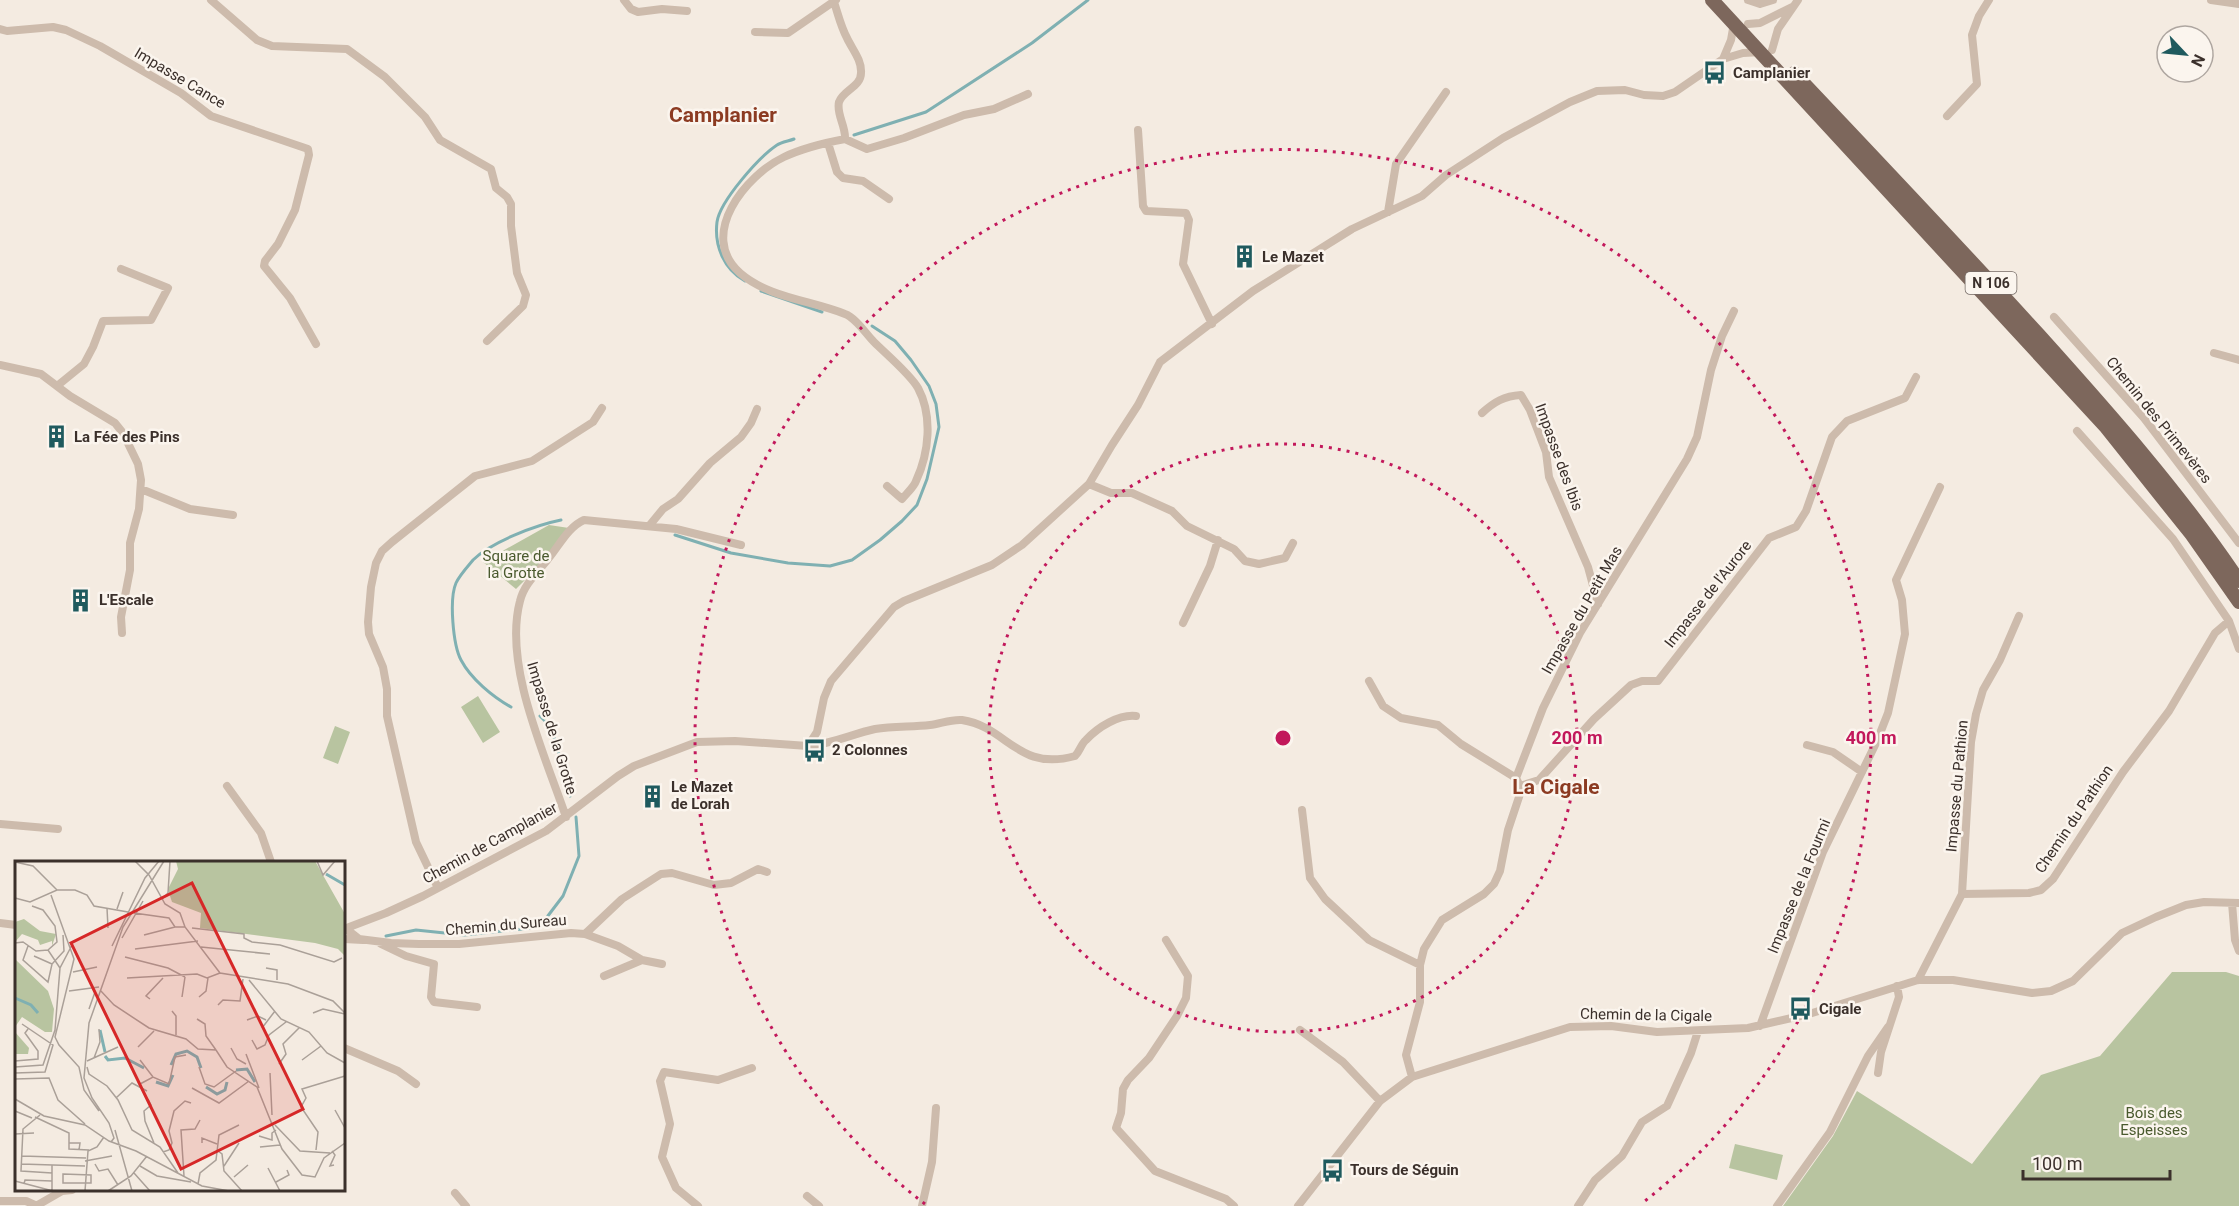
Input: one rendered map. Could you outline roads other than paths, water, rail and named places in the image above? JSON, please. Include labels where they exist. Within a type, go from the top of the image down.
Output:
[{"type":"main road","name":"N 106","points":[[1712,0],[1741,23]]},
{"type":"main road","name":"N 106","points":[[1725,0],[1741,23],[2104,426],[2192,535],[2239,602]]},
{"type":"main road","name":"N 106","points":[[1767,51],[2013,307],[2112,417],[2160,474],[2239,581]]},
{"type":"street","points":[[211,0],[257,40],[272,46],[347,49],[385,78],[425,117],[440,140],[491,170],[495,191],[507,197],[511,204],[511,226],[518,273],[526,295],[523,306],[487,341]]},
{"type":"street","points":[[624,0],[631,9],[638,12],[662,9],[687,11]]},
{"type":"street","points":[[1748,0],[1760,4],[1773,0]]},
{"type":"street","points":[[1947,116],[1977,84],[1972,35],[1979,16],[1989,0]]},
{"type":"street","points":[[2217,0],[2239,4]]},
{"type":"street","points":[[754,32],[788,33],[835,1],[846,37],[860,62],[861,73],[860,81],[840,98],[838,109],[845,135],[867,149],[904,138],[964,115],[994,110],[1028,94]]},
{"type":"street","points":[[1723,59],[1741,23],[1760,23],[1797,3]]},
{"type":"street","points":[[808,746],[817,732],[824,698],[831,681],[894,607],[992,565],[1022,545],[1089,484],[1138,405],[1160,362],[1253,291],[1352,229],[1422,196],[1446,175],[1503,138],[1570,102],[1597,91],[1625,90],[1644,95],[1663,96],[1676,92],[1723,59],[1743,53],[1767,51],[1778,29],[1797,3]]},
{"type":"street","name":"Impasse Cance","points":[[0,29],[7,31],[53,27],[66,30],[100,46],[181,93],[211,116],[308,149],[307,164],[295,210],[264,266],[290,298],[316,344]]},
{"type":"street","points":[[1388,212],[1396,164],[1446,92]]},
{"type":"street","points":[[1138,130],[1143,207],[1146,211],[1186,213],[1189,220],[1184,264],[1212,324]]},
{"type":"street","points":[[845,135],[783,157],[744,187],[729,212],[723,233],[729,259],[738,272],[763,288],[848,315],[918,388],[927,416],[927,436],[916,482],[903,499],[887,486]]},
{"type":"street","points":[[828,142],[837,172],[843,178],[864,180],[889,199]]},
{"type":"street","points":[[57,386],[84,364],[103,321],[151,320],[168,288],[121,269]]},
{"type":"street","name":"Impasse du Petit Mas","points":[[1412,1077],[1406,1054],[1420,1002],[1420,965],[1424,949],[1442,920],[1484,894],[1494,884],[1500,871],[1508,830],[1520,794],[1518,782],[1543,708],[1580,633],[1687,459],[1697,437],[1711,370],[1722,336],[1734,311]]},
{"type":"street","name":"Chemin des Primevères","points":[[2054,317],[2144,418],[2239,543]]},
{"type":"street","points":[[2214,353],[2239,360]]},
{"type":"street","points":[[0,365],[41,374],[70,396],[115,423],[123,433],[138,464],[141,489],[139,509],[130,543],[130,570],[121,617],[122,633]]},
{"type":"street","name":"Impasse de l'Aurore","points":[[1518,782],[1539,780],[1594,719],[1631,685],[1642,681],[1658,681],[1769,538],[1796,527],[1806,511],[1832,437],[1846,421],[1905,398],[1916,377]]},
{"type":"street","name":"Impasse des Ibis","points":[[1482,413],[1496,401],[1509,396],[1521,395],[1530,410],[1546,452],[1549,477],[1588,567],[1598,604]]},
{"type":"street","points":[[438,888],[416,842],[387,717],[387,689],[380,657],[369,634],[371,587],[376,563],[382,551],[469,480],[475,476],[532,461],[593,422],[602,408]]},
{"type":"street","points":[[649,526],[663,509],[678,499],[710,463],[741,437],[752,423],[757,409]]},
{"type":"street","points":[[2078,431],[2173,539],[2229,621],[2239,649]]},
{"type":"street","points":[[1089,484],[1111,493],[1132,494],[1172,511],[1187,526],[1234,549],[1245,561],[1259,564],[1285,558],[1293,543]]},
{"type":"street","name":"Impasse de la Fourmi","points":[[1760,1026],[1823,852],[1888,713],[1905,634],[1902,600],[1896,580],[1940,487]]},
{"type":"street","points":[[141,489],[190,509],[233,515]]},
{"type":"street","name":"Impasse de la Grotte","points":[[566,817],[526,699],[517,661],[517,622],[520,601],[530,581],[578,523],[584,520],[676,529],[741,545]]},
{"type":"street","points":[[1183,624],[1210,566],[1218,540]]},
{"type":"street","name":"Impasse du Pathion","points":[[1962,894],[1971,742],[1976,714],[1983,690],[2000,660],[2019,616]]},
{"type":"street","name":"Chemin du Pathion","points":[[1962,894],[2029,893],[2041,890],[2053,879],[2123,772],[2176,701],[2215,633],[2229,621]]},
{"type":"street","points":[[1369,681],[1383,706],[1401,718],[1438,725],[1461,744],[1518,782]]},
{"type":"street","name":"Chemin de Camplanier","points":[[345,929],[438,888],[546,831],[634,766],[697,742],[735,741],[824,745],[875,729],[963,720],[990,731],[1029,756],[1066,759],[1076,756],[1087,738],[1116,719],[1122,716],[1136,716]]},
{"type":"street","points":[[1808,745],[1833,752],[1862,772]]},
{"type":"street","points":[[227,786],[261,832],[271,861]]},
{"type":"street","points":[[1302,810],[1311,878],[1325,899],[1369,940],[1420,965]]},
{"type":"street","points":[[0,824],[58,829]]},
{"type":"street","points":[[585,934],[622,899],[661,874],[672,873],[714,885],[731,884],[758,868],[767,872]]},
{"type":"street","points":[[1918,980],[1962,894]]},
{"type":"street","name":"Chemin de la Cigale","points":[[1298,1206],[1380,1101],[1412,1077],[1570,1027],[1611,1026],[1657,1032],[1760,1026],[1809,1014],[1918,980],[1953,980],[2032,993],[2051,991],[2073,981],[2122,933],[2186,905],[2204,902],[2236,903]]},
{"type":"street","points":[[2236,903],[2235,940],[2239,951]]},
{"type":"street","points":[[0,923],[15,926]]},
{"type":"street","points":[[359,924],[371,940],[406,956],[434,964],[431,998],[434,1002],[477,1007]]},
{"type":"street","name":"Chemin du Sureau","points":[[345,930],[359,939],[371,940]]},
{"type":"street","name":"Chemin du Sureau","points":[[345,939],[459,944],[571,933],[585,934],[618,946],[642,960],[662,964]]},
{"type":"street","points":[[1166,940],[1188,976],[1186,998],[1155,1050],[1128,1080],[1123,1089],[1121,1113],[1116,1128],[1155,1171],[1226,1199],[1234,1206]]},
{"type":"street","points":[[604,976],[642,960]]},
{"type":"street","points":[[1878,1073],[1881,1052],[1899,997],[1897,986]]},
{"type":"street","points":[[1777,1206],[1830,1132],[1868,1056],[1888,1027]]},
{"type":"street","points":[[1300,1030],[1343,1062],[1380,1101]]},
{"type":"street","points":[[1578,1206],[1595,1180],[1622,1156],[1642,1122],[1666,1106],[1692,1053],[1698,1031]]},
{"type":"street","points":[[345,1048],[398,1071],[416,1084]]},
{"type":"street","points":[[698,1206],[676,1188],[662,1157],[670,1124],[660,1081],[664,1072],[718,1080],[753,1068]]},
{"type":"street","points":[[922,1206],[932,1162],[936,1108]]},
{"type":"street","points":[[0,1201],[26,1201],[37,1206],[62,1191]]},
{"type":"street","points":[[455,1193],[466,1206]]},
{"type":"street","points":[[807,1196],[819,1206]]},
{"type":"waterway","points":[[854,135],[926,112],[1032,43],[1088,0]]},
{"type":"waterway","points":[[745,281],[731,270],[719,248],[716,231],[720,213],[741,180],[760,159],[779,144],[794,139]]},
{"type":"waterway","points":[[761,291],[822,312]]},
{"type":"waterway","points":[[675,535],[731,553],[788,563],[830,566],[852,560],[902,521],[917,505],[927,479],[939,427],[936,404],[929,386],[911,360],[895,341],[872,326]]},
{"type":"waterway","points":[[511,707],[483,687],[470,674],[461,660],[453,622],[454,590],[461,574],[481,553],[514,535],[561,520]]},
{"type":"waterway","points":[[540,716],[551,727],[570,796]]},
{"type":"waterway","points":[[386,936],[416,930],[464,935],[532,928],[544,921],[563,896],[579,856],[576,817]]},
{"type":"place","name":"Camplanier","points":[[1715,73]]},
{"type":"place","name":"Le Mazet","points":[[1244,257]]},
{"type":"place","name":"La Fée des Pins","points":[[56,437]]},
{"type":"place","name":"L'Escale","points":[[81,600]]},
{"type":"place","name":"2 Colonnes","points":[[814,750]]},
{"type":"place","name":"Le Mazet de Lorah","points":[[653,796]]},
{"type":"place","name":"Cigale","points":[[1801,1009]]},
{"type":"place","name":"Tours de Séguin","points":[[1332,1170]]},
{"type":"district","name":"Camplanier","points":[[723,115]]},
{"type":"district","name":"La Cigale","points":[[1556,787]]},
{"type":"park label","name":"Square de la Grotte","points":[[516,564]]},
{"type":"park label","name":"Bois des Espeisses","points":[[2154,1122]]}]
